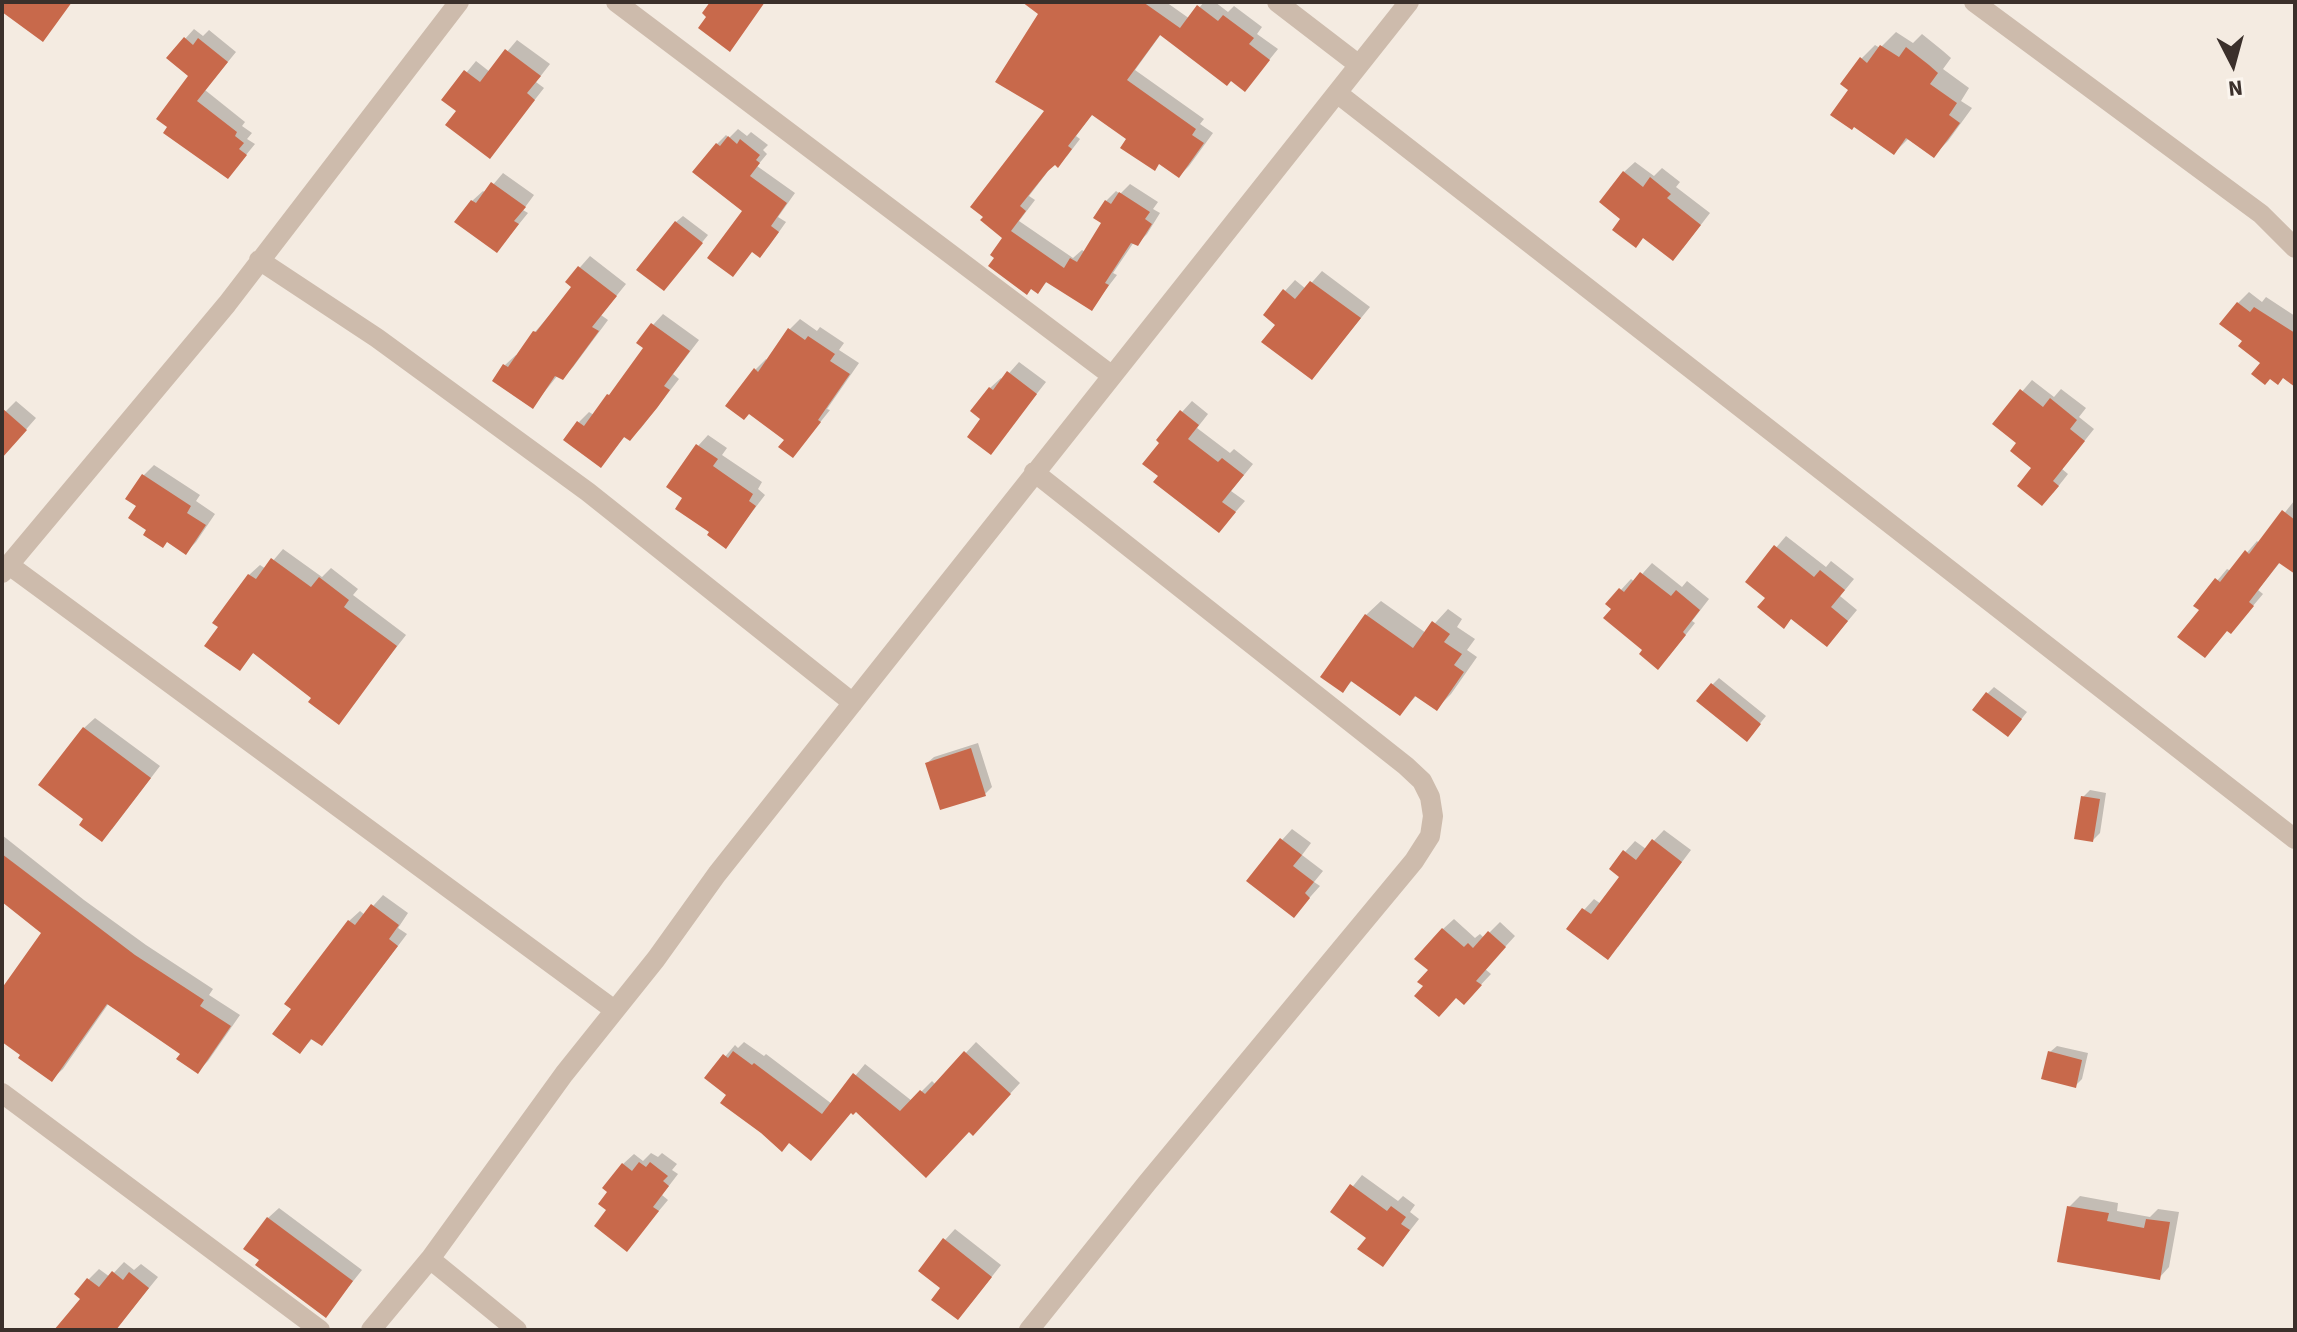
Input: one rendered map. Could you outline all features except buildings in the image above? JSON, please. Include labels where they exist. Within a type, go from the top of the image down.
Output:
[{"type":"street","points":[[459,2],[227,304],[5,569],[613,1009]]},
{"type":"street","points":[[616,2],[1111,375]]},
{"type":"street","points":[[1277,2],[1359,65]]},
{"type":"street","points":[[371,1330],[430,1259],[613,1009],[656,959],[717,874],[1409,2]]},
{"type":"street","points":[[1974,2],[2261,214],[2295,248]]},
{"type":"street","points":[[1337,93],[2295,839]]},
{"type":"street","points":[[259,260],[377,338],[588,492],[853,703]]},
{"type":"street","points":[[1029,1330],[1414,861],[1430,836],[1433,816],[1430,797],[1422,781],[1406,766],[1034,472]]},
{"type":"street","points":[[2,1093],[320,1330]]},
{"type":"street","points":[[430,1259],[517,1330]]}]
